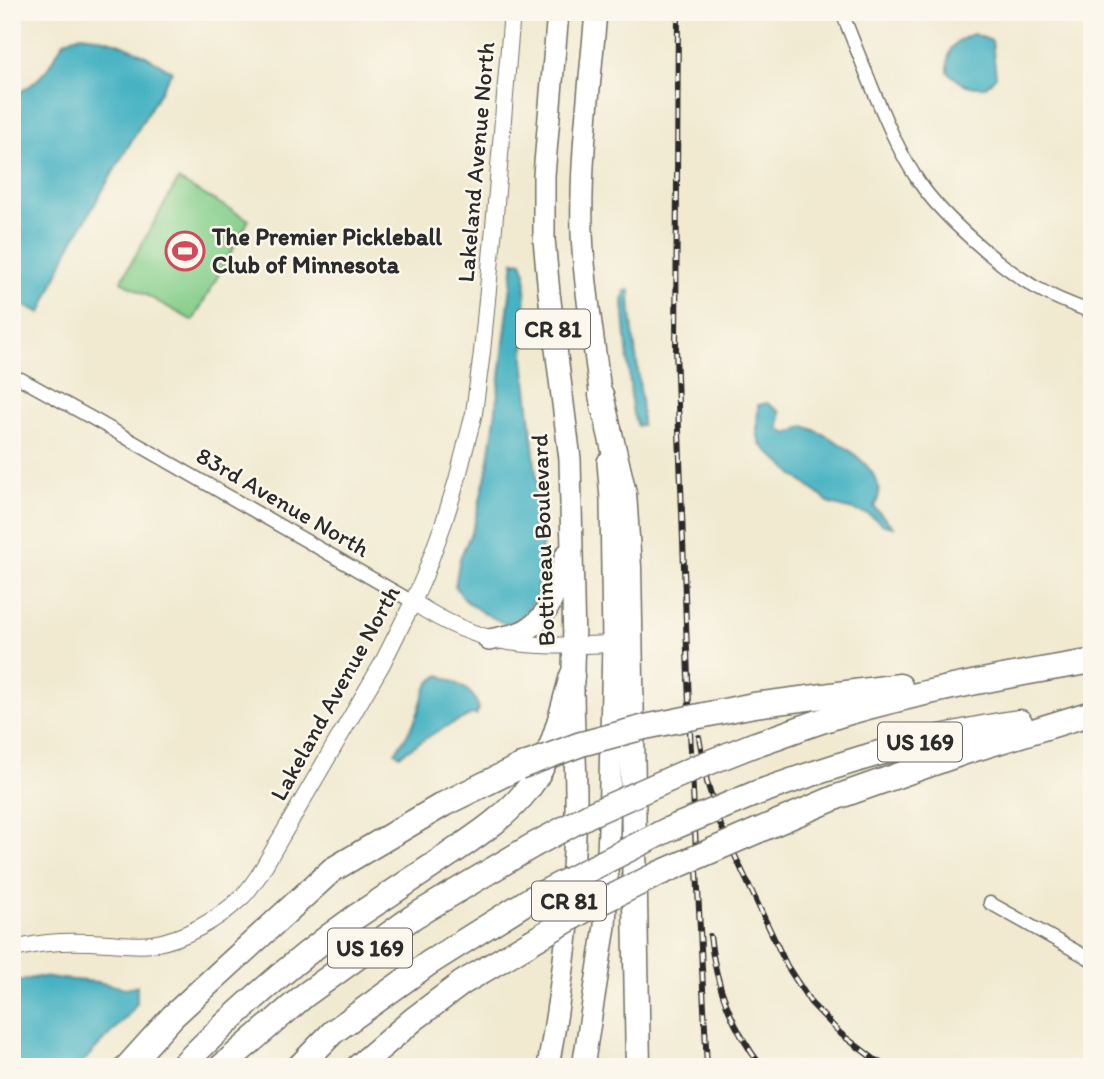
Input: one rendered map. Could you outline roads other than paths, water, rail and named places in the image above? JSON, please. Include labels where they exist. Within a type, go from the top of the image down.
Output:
[{"type":"highway","name":"Bottineau Boulevard","points":[[548,1067],[566,953],[576,810],[570,458],[544,239],[544,175],[558,12]]},
{"type":"highway","name":"CR 81","points":[[583,1067],[604,926],[613,644],[611,499],[582,233],[582,180],[596,12]]},
{"type":"highway","points":[[601,395],[624,493],[629,567],[638,1067]]},
{"type":"highway","points":[[489,640],[517,634],[542,619],[556,590],[572,536]]},
{"type":"highway","points":[[127,1067],[173,1016],[332,870],[443,804],[519,767],[581,744],[645,727],[754,705],[986,673],[1090,662]]},
{"type":"highway","name":"US 169","points":[[221,1067],[305,995],[413,917],[589,815],[753,745],[850,712],[974,683],[1090,662]]},
{"type":"highway","points":[[181,1067],[217,1031],[316,947],[484,831],[509,810],[528,789],[543,765],[572,676]]},
{"type":"highway","points":[[358,1067],[414,1019],[462,983],[585,910],[658,874],[837,797],[955,755],[1092,713]]},
{"type":"highway","name":"US 169","points":[[299,1067],[333,1032],[429,962],[531,899],[667,830],[754,794],[844,763],[982,728],[1092,713]]},
{"type":"street","name":"Lakeland Avenue North","points":[[12,950],[40,942],[152,944],[200,928],[243,896],[259,875],[382,664],[413,602],[444,522],[474,413],[492,254],[512,12]]},
{"type":"street","points":[[842,12],[885,118],[920,184],[944,212],[1007,267],[1033,286],[1092,312]]},
{"type":"street","name":"83rd Avenue North","points":[[21,379],[463,631],[489,640],[521,645],[552,647],[613,644]]},
{"type":"street","points":[[990,903],[1092,960]]},
{"type":"water","points":[[973,34],[992,41],[996,76],[986,87],[965,84],[948,72],[948,58],[952,48]]},
{"type":"water","points":[[81,35],[118,43],[172,71],[68,250],[41,313],[12,300],[12,97],[40,77],[64,41]]},
{"type":"water","points":[[514,261],[522,262],[526,273],[524,360],[543,539],[536,598],[520,618],[505,624],[465,600],[455,586],[460,558],[474,526],[488,466]]},
{"type":"water","points":[[630,290],[642,408],[642,425],[637,426],[632,409],[623,302],[625,291]]},
{"type":"water","points":[[767,403],[780,412],[779,429],[788,434],[804,426],[830,438],[858,457],[877,481],[879,494],[874,507],[893,527],[884,525],[868,514],[831,504],[760,444],[757,432],[758,405]]},
{"type":"water","points":[[440,675],[469,692],[477,702],[479,709],[476,715],[472,714],[439,730],[400,755],[395,752],[414,723],[425,691]]},
{"type":"water","points":[[39,977],[97,982],[125,988],[137,986],[137,1003],[78,1067],[12,1067],[12,982]]},
{"type":"railway","points":[[678,12],[676,349],[690,732],[707,1067]]},
{"type":"railway","points":[[699,737],[707,782],[721,826],[787,966],[811,1003],[841,1034],[888,1067]]},
{"type":"railway","points":[[710,936],[716,972],[727,1005],[742,1037],[762,1067]]},
{"type":"place","name":"The Premier Pickleball Club of Minnesota","points":[[185,251]]}]
